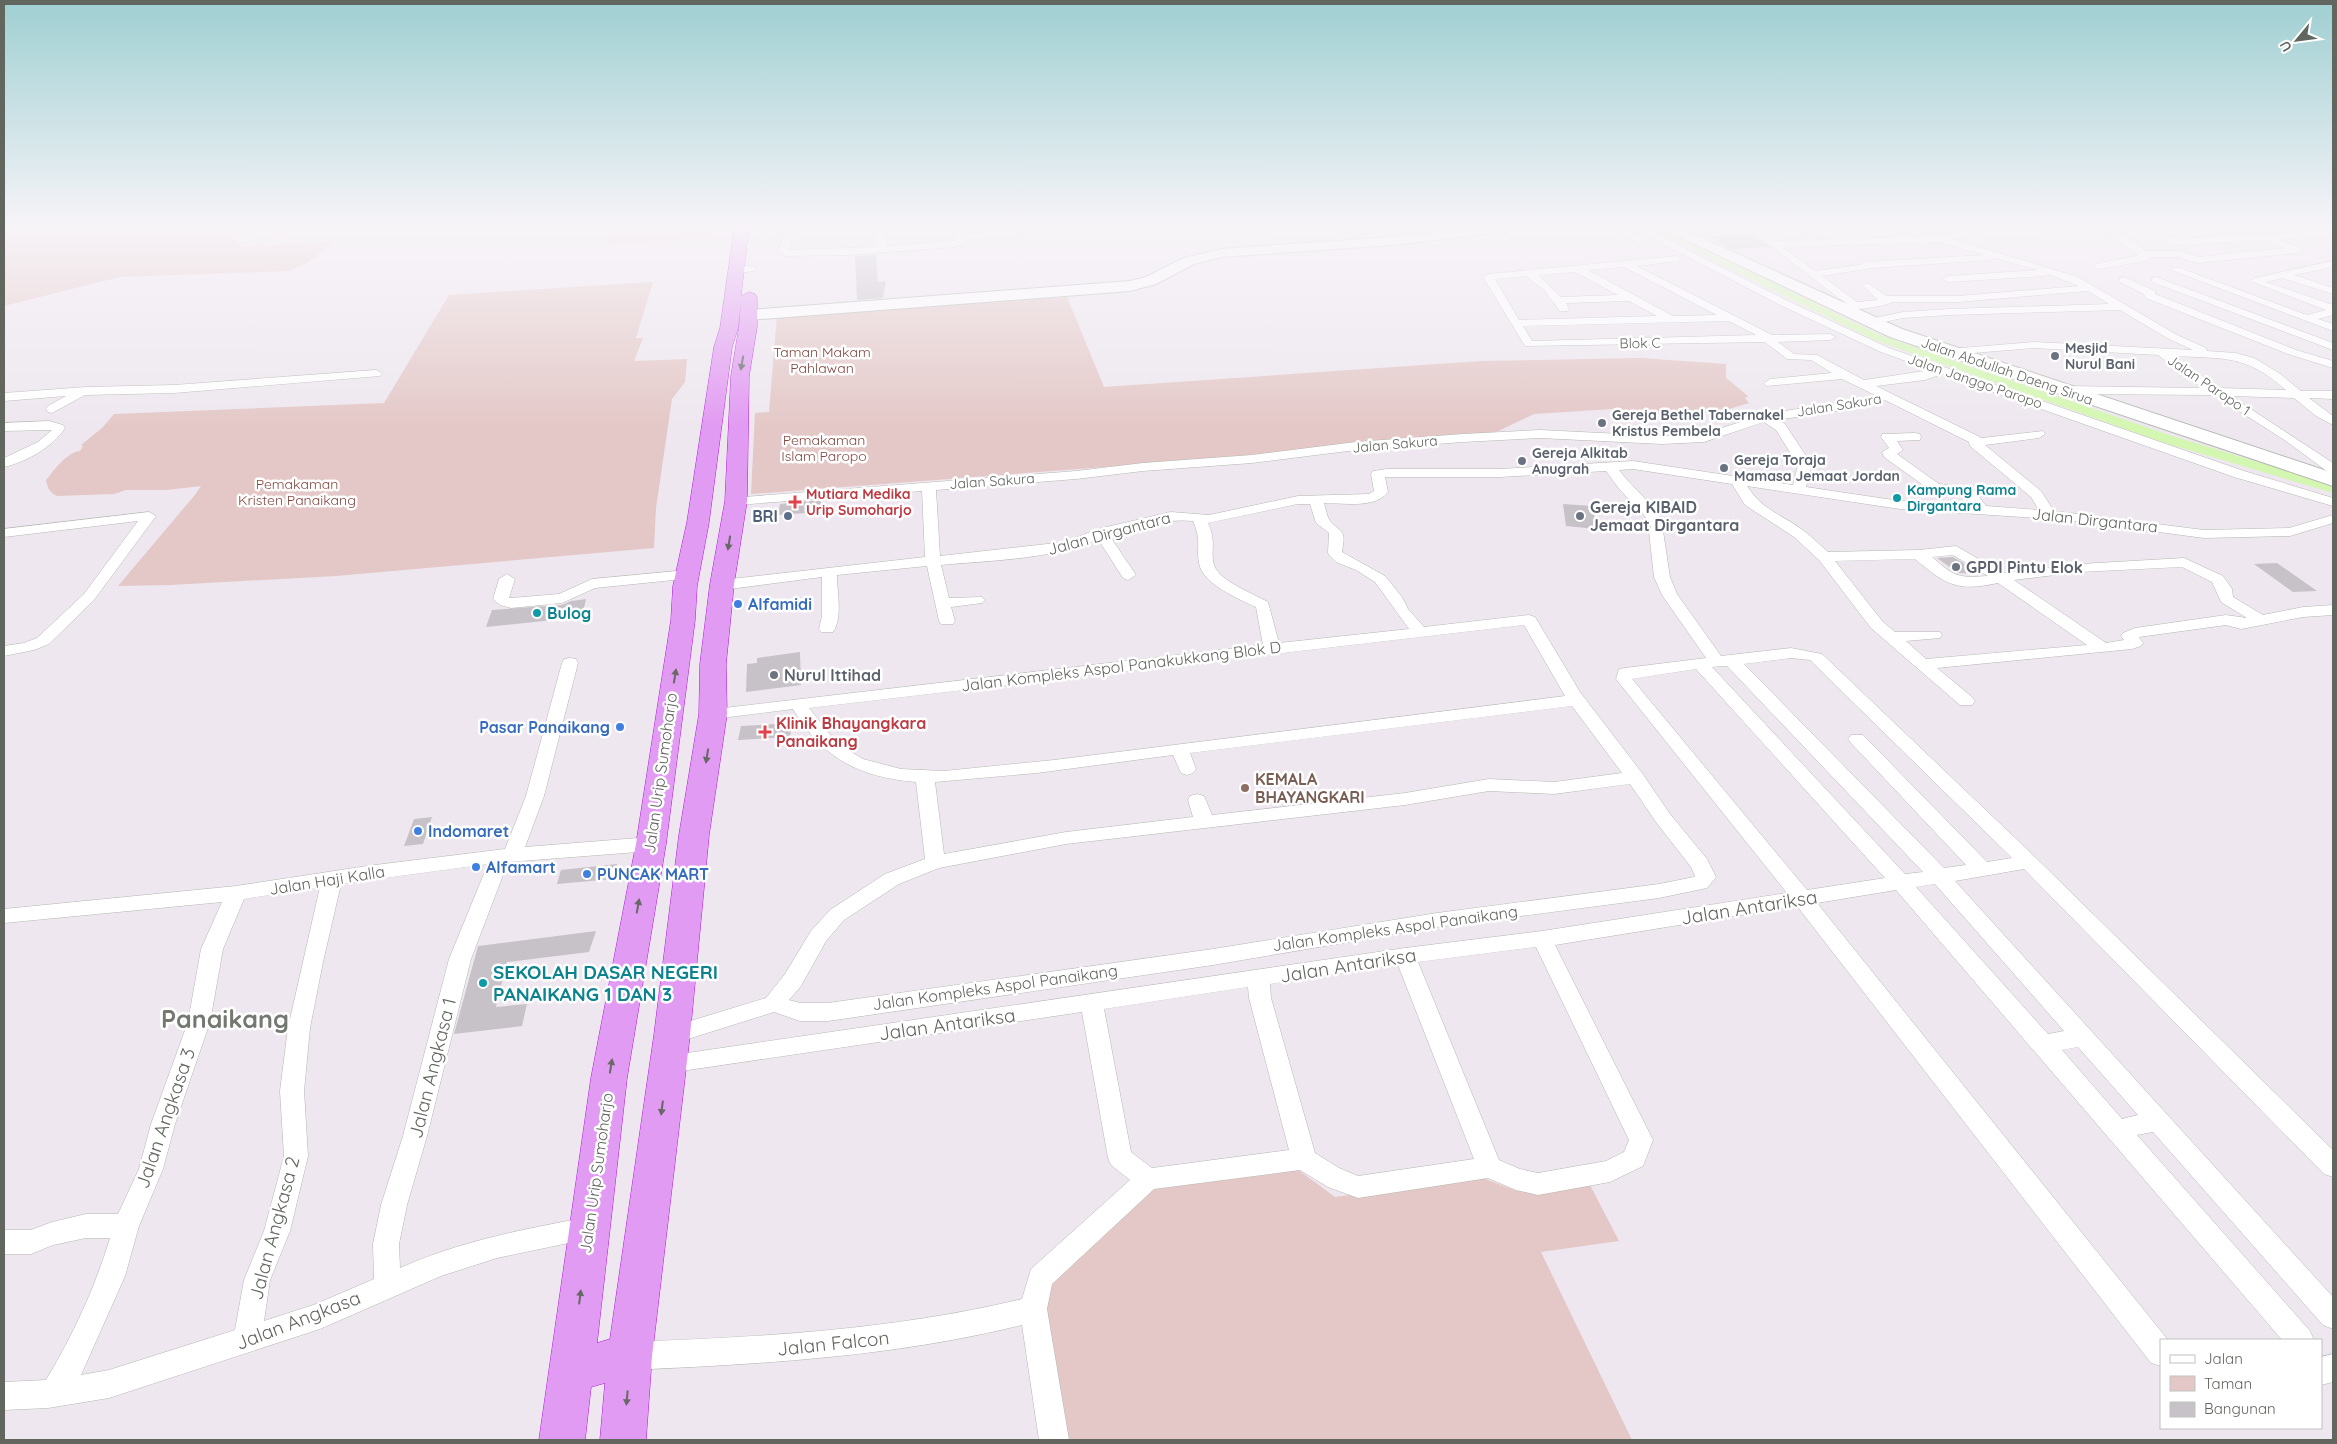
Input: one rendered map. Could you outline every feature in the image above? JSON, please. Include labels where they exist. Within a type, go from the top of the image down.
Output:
[{"type":"highway","name":"Jalan Urip Sumoharjo","points":[[562,1440],[609,1078],[651,844],[688,575],[698,522],[724,347],[738,292]]},
{"type":"highway","name":"Jalan Urip Sumoharjo","points":[[623,1440],[630,1356],[672,1035],[694,835],[713,714],[713,664],[722,585],[736,501],[740,376],[748,327],[746,292]]},
{"type":"highway","points":[[571,1370],[630,1356]]},
{"type":"main road","points":[[748,315],[1060,292]]},
{"type":"main road","name":"Jalan Abdullah Daeng Sirua","points":[[1815,292],[1848,307],[1870,322],[1949,352],[2333,480]]},
{"type":"street","name":"Blok C","points":[[1498,292],[1527,343],[1533,345],[1851,335]]},
{"type":"street","points":[[1552,292],[1559,300],[1570,322]]},
{"type":"street","points":[[1622,292],[1670,319]]},
{"type":"street","points":[[1681,292],[1771,339],[1791,357],[1813,358],[1844,376],[1886,396]]},
{"type":"street","points":[[1742,292],[1830,337]]},
{"type":"street","name":"Jalan Janggo Paropo","points":[[1766,292],[1851,335],[1942,370],[2230,471],[2333,502]]},
{"type":"street","points":[[1834,292],[1848,307],[1887,302],[1876,292]]},
{"type":"street","points":[[1884,299],[1958,299],[2038,292]]},
{"type":"street","points":[[2098,292],[2173,337],[2211,354]]},
{"type":"street","points":[[2150,292],[2148,295],[2150,296],[2316,361],[2333,365]]},
{"type":"street","points":[[2188,292],[2333,348]]},
{"type":"street","points":[[2236,292],[2333,328]]},
{"type":"street","points":[[2285,292],[2333,311]]},
{"type":"street","points":[[1559,300],[1633,298]]},
{"type":"street","points":[[1870,322],[1903,316],[1949,312],[2123,307]]},
{"type":"street","points":[[2234,329],[2305,318],[2333,311]]},
{"type":"street","points":[[1516,323],[1731,318]]},
{"type":"street","name":"Jalan Paropo 1","points":[[1949,352],[2034,345],[2160,352],[2215,392],[2302,445],[2333,469]]},
{"type":"street","points":[[2160,352],[2211,354],[2249,359],[2274,374],[2294,393],[2333,421]]},
{"type":"street","points":[[1863,384],[1925,376],[1942,370]]},
{"type":"street","points":[[4,397],[86,390],[174,389],[376,374]]},
{"type":"street","points":[[1770,383],[1844,376]]},
{"type":"street","points":[[2064,390],[2109,389],[2333,395]]},
{"type":"street","points":[[52,409],[86,390]]},
{"type":"street","name":"Jalan Sakura","points":[[736,501],[1076,475],[1142,467],[1252,459],[1356,446],[1499,436],[1540,434],[1683,439],[1714,436],[1733,427],[1765,418],[1857,404],[1886,396],[1935,418],[1980,442]]},
{"type":"street","points":[[1765,418],[1781,427],[1805,464],[1798,490]]},
{"type":"street","points":[[4,427],[49,425],[58,428],[54,435],[38,447],[4,463]]},
{"type":"street","points":[[2039,434],[1975,443],[2036,494],[2049,514]]},
{"type":"street","points":[[1915,437],[1887,437],[1897,450],[1889,452],[1889,454],[1935,487],[1968,492],[1982,510]]},
{"type":"street","name":"Jalan Dirgantara","points":[[722,585],[1054,549],[1101,533],[1171,516],[1190,516],[1199,519],[1215,518],[1288,502],[1316,498],[1376,496],[1381,492],[1377,477],[1381,473],[1500,473],[1633,465],[1900,505],[2049,514],[2123,522],[2204,534],[2290,532],[2333,519]]},
{"type":"street","points":[[1609,466],[1627,490],[1643,502],[1655,518],[1658,527],[1656,531],[1662,578],[1670,595],[1699,634],[1717,663],[1793,762],[1903,883],[2299,1339]]},
{"type":"street","points":[[1736,480],[1750,502],[1799,534],[1824,557],[1868,614],[1891,637],[1966,701]]},
{"type":"street","points":[[929,486],[934,562],[947,621]]},
{"type":"street","points":[[1316,498],[1323,523],[1335,531],[1337,537],[1335,553],[1341,559],[1361,567],[1380,579],[1398,600],[1401,610],[1420,632]]},
{"type":"street","points":[[4,533],[149,516],[133,540],[89,596],[42,641],[28,647],[4,651]]},
{"type":"street","points":[[1199,519],[1207,543],[1206,564],[1208,570],[1226,586],[1263,605],[1266,610],[1272,649]]},
{"type":"street","points":[[1101,533],[1128,575]]},
{"type":"street","points":[[1824,557],[1919,554],[1956,550],[2001,578],[2103,648]]},
{"type":"street","points":[[1919,554],[1954,582],[1987,581],[2080,568],[2184,562],[2218,579],[2224,589],[2226,599],[2262,621]]},
{"type":"street","points":[[827,629],[830,616],[828,572]]},
{"type":"street","points":[[507,579],[501,599],[511,603],[562,598],[592,584],[688,575]]},
{"type":"street","points":[[942,603],[977,600]]},
{"type":"street","points":[[1923,664],[2103,648],[2132,644],[2135,642],[2130,636],[2135,634],[2226,620],[2241,624],[2303,612],[2333,610]]},
{"type":"street","name":"Jalan Kompleks Aspol Panakukkang Blok D","points":[[713,714],[1036,675],[1529,620]]},
{"type":"street","name":"Jalan Kompleks Aspol Panaikang","points":[[774,1004],[800,1012],[828,1012],[1213,957],[1437,920],[1659,891],[1700,883],[1706,877],[1700,864],[1663,818],[1635,777],[1576,700],[1529,620]]},
{"type":"street","points":[[1891,637],[1934,635]]},
{"type":"street","points":[[2160,1352],[1802,898],[1624,679],[1625,673],[1791,653],[1816,657],[2028,862],[2333,1166]]},
{"type":"street","points":[[1717,663],[1940,877],[2333,1316]]},
{"type":"street","name":"Jalan Angkasa 1","points":[[388,1285],[386,1244],[394,1205],[415,1136],[460,959],[489,890],[535,796],[570,664]]},
{"type":"street","points":[[799,705],[820,737],[845,758],[886,772],[926,778],[1053,766],[1576,700]]},
{"type":"street","points":[[1857,739],[1983,870]]},
{"type":"street","points":[[1180,749],[1187,769]]},
{"type":"street","points":[[672,1035],[774,1004],[793,980],[818,936],[837,915],[892,879],[936,862],[1066,838],[1405,799],[1489,785],[1554,788],[1635,777]]},
{"type":"street","points":[[926,778],[936,862]]},
{"type":"street","points":[[1197,800],[1205,823]]},
{"type":"street","name":"Jalan Haji Kalla","points":[[4,916],[236,893],[332,880],[367,873],[507,856],[651,844]]},
{"type":"street","name":"Jalan Antariksa","points":[[668,1064],[1091,1004],[1405,956],[1542,939],[2028,862]]},
{"type":"street","name":"Jalan Angkasa 2","points":[[247,1341],[257,1280],[277,1231],[296,1156],[292,1091],[299,1028],[312,962],[332,880]]},
{"type":"street","name":"Jalan Angkasa 3","points":[[54,1393],[73,1360],[112,1276],[126,1226],[151,1169],[162,1124],[198,1022],[212,949],[236,893]]},
{"type":"street","points":[[1258,978],[1260,998],[1304,1159],[1316,1169],[1341,1182],[1358,1187],[1490,1166],[1516,1179],[1538,1184],[1610,1171],[1634,1159],[1641,1140],[1542,939]]},
{"type":"street","points":[[1405,956],[1490,1166]]},
{"type":"street","points":[[1091,1004],[1097,1026],[1120,1158],[1148,1179]]},
{"type":"street","points":[[2041,1044],[2083,1037]]},
{"type":"street","points":[[2116,1130],[2158,1121]]},
{"type":"street","points":[[1054,1440],[1033,1309],[1040,1278],[1148,1179],[1304,1159]]},
{"type":"street","points":[[4,1242],[31,1242],[44,1236],[86,1226],[126,1226]]},
{"type":"street","name":"Jalan Angkasa","points":[[4,1396],[54,1393],[109,1384],[320,1316],[436,1264],[497,1246],[588,1229]]},
{"type":"street","name":"Jalan Falcon","points":[[630,1356],[762,1350],[920,1334],[1033,1309]]},
{"type":"green space","points":[[4,292],[58,292],[4,306]]},
{"type":"green space","name":"Pemakaman Kristen Panaikang","points":[[490,292],[650,292],[636,338],[643,338],[634,361],[687,359],[685,382],[672,399],[656,508],[654,548],[336,576],[118,586],[201,486],[167,490],[126,490],[114,494],[57,496],[47,486],[46,480],[65,458],[80,451],[83,446],[81,445],[102,428],[114,414],[384,403],[449,295]]},
{"type":"green space","name":"Pemakaman Islam Paropo","points":[[1067,297],[1104,387],[1481,361],[1641,358],[1726,364],[1726,378],[1748,396],[1745,398],[1749,403],[1722,411],[1674,416],[1612,409],[1534,414],[1492,434],[1132,465],[751,494],[755,413],[769,412],[777,315]]},
{"type":"green space","points":[[1293,1166],[1335,1197],[1480,1177],[1517,1191],[1589,1183],[1619,1241],[1541,1252],[1632,1440],[1063,1440],[1038,1294],[1144,1183]]},
{"type":"building","points":[[857,292],[884,292],[883,298],[857,300]]},
{"type":"building","points":[[821,500],[820,512],[778,515],[780,504]]},
{"type":"building","name":"Gereja KIBAID Jemaat Dirgantara","points":[[1563,504],[1593,506],[1596,529],[1566,526]]},
{"type":"building","points":[[1953,557],[1982,574],[1958,573],[1937,558]]},
{"type":"building","points":[[2277,563],[2317,591],[2293,592],[2254,564]]},
{"type":"building","name":"Bulog","points":[[586,599],[582,617],[486,627],[492,610],[562,605],[571,601]]},
{"type":"building","name":"Nurul Ittihad","points":[[800,652],[801,685],[746,692],[747,664],[757,663],[757,658]]},
{"type":"building","name":"Klinik Bhayangkara Panaikang","points":[[792,723],[790,737],[738,740],[741,726]]},
{"type":"building","name":"Indomaret","points":[[432,817],[423,844],[404,846],[414,819]]},
{"type":"building","name":"PUNCAK MART","points":[[617,864],[613,879],[557,884],[561,870]]},
{"type":"building","name":"SEKOLAH DASAR NEGERI PANAIKANG 1 DAN 3","points":[[596,931],[589,952],[507,962],[496,1007],[527,1004],[522,1026],[454,1034],[478,946]]},
{"type":"waterway","points":[[1784,292],[1876,337],[2164,438],[2333,489]]},
{"type":"place","name":"Mesjid Nurul Bani","points":[[2055,356]]},
{"type":"place","name":"Gereja Bethel Tabernakel Kristus Pembela","points":[[1602,423]]},
{"type":"place","name":"Gereja Alkitab Anugrah","points":[[1522,461]]},
{"type":"place","name":"Gereja Toraja Mamasa Jemaat Jordan","points":[[1724,468]]},
{"type":"place","name":"Kampung Rama Dirgantara","points":[[1897,498]]},
{"type":"place","name":"Mutiara Medika Urip Sumoharjo","points":[[795,502]]},
{"type":"place","name":"BRI","points":[[788,516]]},
{"type":"place","name":"Gereja KIBAID Jemaat Dirgantara","points":[[1580,516]]},
{"type":"place","name":"GPDI Pintu Elok","points":[[1956,567]]},
{"type":"place","name":"Alfamidi","points":[[738,604]]},
{"type":"place","name":"Bulog","points":[[537,613]]},
{"type":"place","name":"Nurul Ittihad","points":[[774,675]]},
{"type":"place","name":"Pasar Panaikang","points":[[620,727]]},
{"type":"place","name":"Klinik Bhayangkara Panaikang","points":[[765,732]]},
{"type":"place","name":"KEMALA BHAYANGKARI","points":[[1245,788]]},
{"type":"place","name":"Indomaret","points":[[418,831]]},
{"type":"place","name":"Alfamart","points":[[476,867]]},
{"type":"place","name":"PUNCAK MART","points":[[587,874]]},
{"type":"place","name":"SEKOLAH DASAR NEGERI PANAIKANG 1 DAN 3","points":[[483,983]]},
{"type":"district","name":"Panaikang","points":[[225,1018]]},
{"type":"park label","name":"Taman Makam Pahlawan","points":[[822,360]]}]
